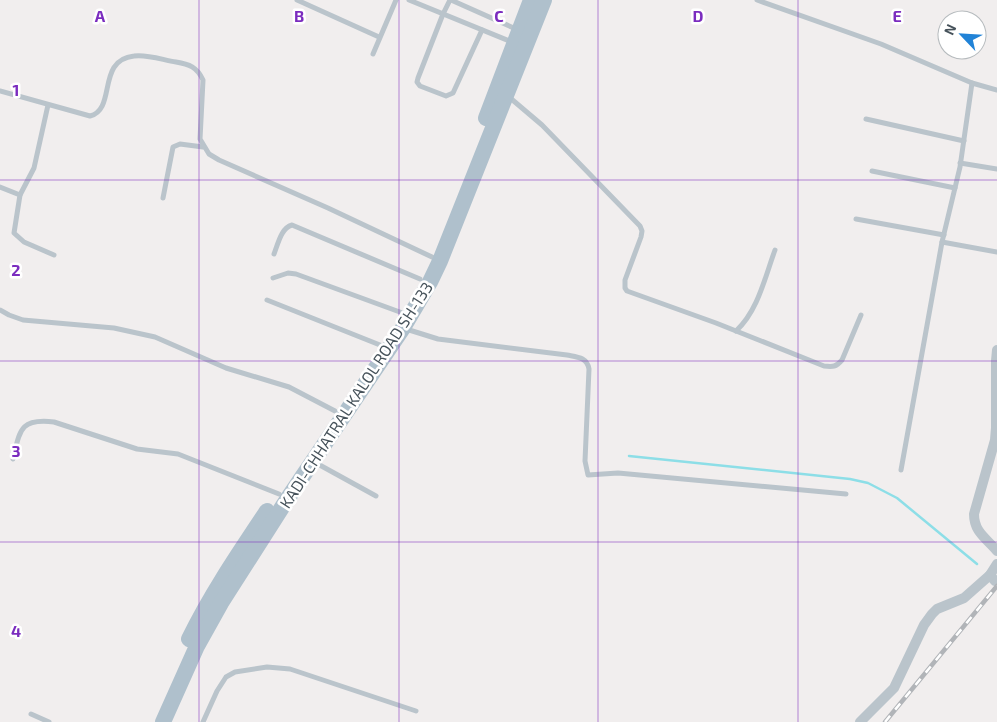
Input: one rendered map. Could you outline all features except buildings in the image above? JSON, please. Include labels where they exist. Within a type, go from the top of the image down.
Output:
[{"type":"main road","name":"KADI-CHHATRAL KALOL ROAD SH-133","points":[[154,722],[185,647],[227,570],[380,345],[405,319],[420,279],[432,257],[458,193],[531,0]]},
{"type":"main road","name":"KADI-CHHATRAL KALOL ROAD SH-133","points":[[163,722],[197,646],[221,603],[405,319],[440,261],[544,0]]},
{"type":"street","points":[[997,350],[995,440],[974,514],[977,530],[997,550]]},
{"type":"street","points":[[860,722],[894,688],[924,625],[932,614],[937,609],[964,598],[992,578],[997,564]]},
{"type":"lane","points":[[297,0],[380,37]]},
{"type":"lane","points":[[373,54],[396,0]]},
{"type":"lane","points":[[409,0],[482,30],[517,37]]},
{"type":"lane","points":[[482,30],[453,93],[446,96],[420,86],[417,82],[418,78],[450,0],[517,37]]},
{"type":"lane","points":[[757,0],[881,44],[972,83],[997,90]]},
{"type":"lane","points":[[0,91],[90,116],[95,115],[103,105],[113,68],[127,57],[136,55],[194,67],[203,80],[200,138],[203,147],[209,154],[218,160],[328,208],[432,257]]},
{"type":"lane","points":[[900,470],[942,242],[960,163],[972,83]]},
{"type":"lane","points":[[507,96],[542,125],[640,226],[642,231],[641,237],[625,280],[627,291],[824,366],[833,367],[837,366],[842,360],[861,314]]},
{"type":"lane","points":[[48,105],[34,168],[20,195],[14,233],[24,242],[54,255]]},
{"type":"lane","points":[[866,119],[964,141]]},
{"type":"lane","points":[[163,198],[173,147],[180,144],[203,147]]},
{"type":"lane","points":[[960,163],[997,169]]},
{"type":"lane","points":[[872,171],[955,188]]},
{"type":"lane","points":[[0,187],[20,195]]},
{"type":"lane","points":[[856,219],[944,235]]},
{"type":"lane","points":[[274,254],[283,231],[287,226],[292,225],[420,279]]},
{"type":"lane","points":[[942,242],[997,252]]},
{"type":"lane","points":[[736,331],[746,322],[750,314],[775,250]]},
{"type":"lane","points":[[273,278],[288,272],[296,274],[405,319],[438,339],[567,355],[584,359],[588,363],[589,369],[585,461],[588,475],[618,473],[846,494]]},
{"type":"lane","points":[[267,300],[380,345]]},
{"type":"lane","points":[[0,310],[9,316],[28,321],[114,328],[155,337],[226,368],[289,387],[335,411]]},
{"type":"lane","points":[[13,459],[18,438],[23,428],[30,422],[54,422],[137,449],[178,454],[279,494]]},
{"type":"lane","points":[[313,461],[376,496]]},
{"type":"lane","points":[[203,722],[217,690],[226,678],[235,672],[267,667],[290,669],[416,712]]},
{"type":"lane","points":[[31,714],[50,722]]},
{"type":"waterway","points":[[629,456],[850,479],[868,483],[897,498],[977,564]]},
{"type":"railway","points":[[885,722],[997,586]]}]
